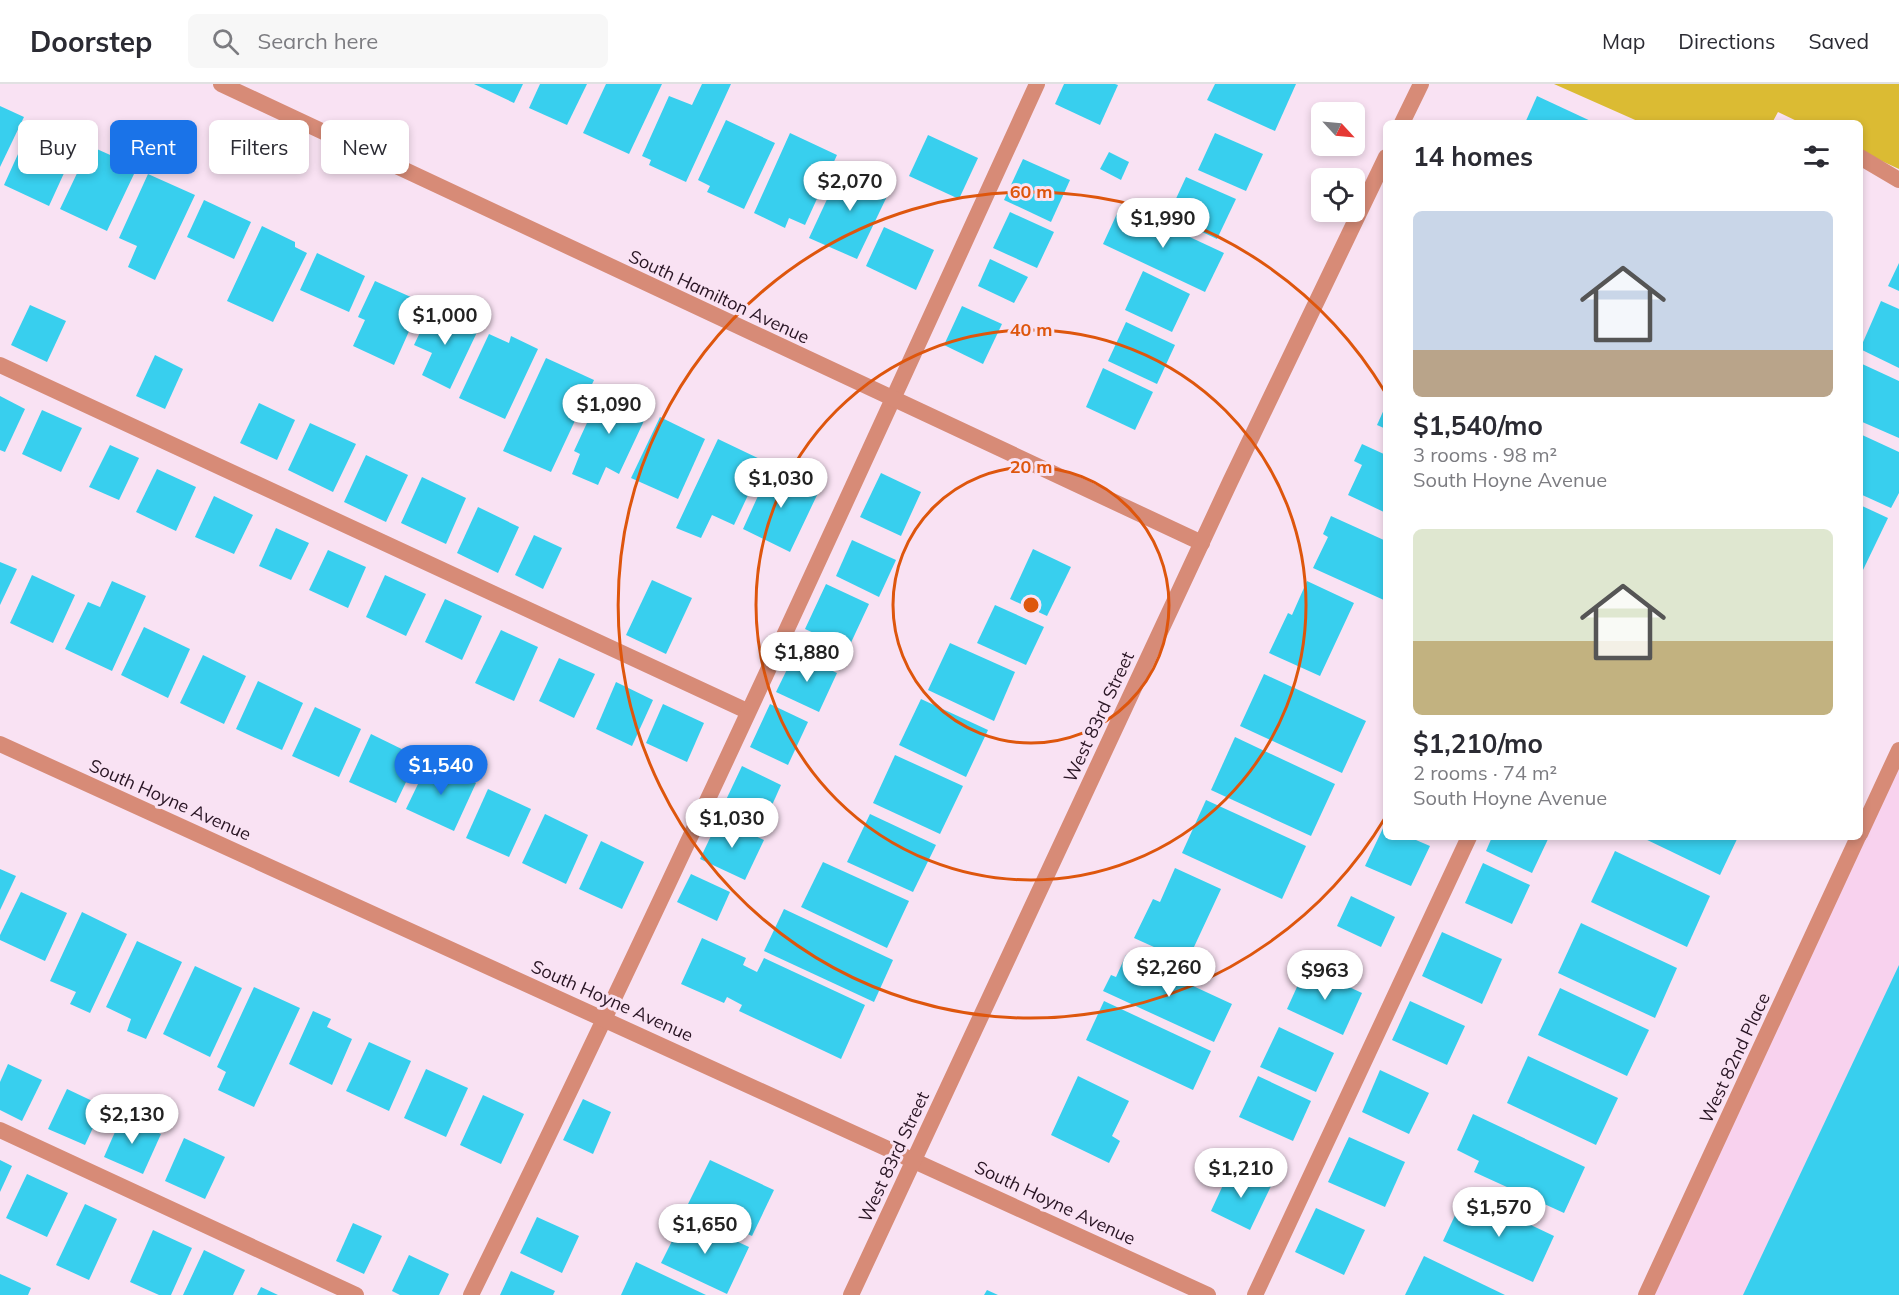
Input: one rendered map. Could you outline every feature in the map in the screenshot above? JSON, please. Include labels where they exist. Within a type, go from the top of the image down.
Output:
[{"type":"street","name":"South Hamilton Avenue","points":[[221,84],[1202,543]]},
{"type":"street","points":[[471,1295],[605,1019],[893,400],[1037,84]]},
{"type":"street","points":[[1403,120],[1421,84]]},
{"type":"street","points":[[1863,159],[1899,180]]},
{"type":"street","name":"West 83rd Street","points":[[851,1295],[1202,543],[1383,162]]},
{"type":"street","points":[[0,365],[747,711]]},
{"type":"street","name":"South Hoyne Avenue","points":[[0,744],[1208,1295]]},
{"type":"street","name":"West 82nd Place","points":[[1863,826],[1899,750]]},
{"type":"street","points":[[1255,1295],[1469,840]]},
{"type":"street","name":"West 82nd Place","points":[[1646,1295],[1857,840]]},
{"type":"street","points":[[0,1130],[356,1295]]},
{"type":"shaded area","points":[[1554,84],[1899,84],[1899,169],[1863,152],[1863,120],[1795,120],[1778,112],[1774,120],[1635,120]]},
{"type":"shaded area","points":[[1899,764],[1899,1295],[1653,1295]]},
{"type":"building","points":[[474,84],[523,84],[514,103]]},
{"type":"building","points":[[540,84],[587,84],[567,125],[529,108]]},
{"type":"building","points":[[606,84],[662,84],[629,154],[583,133]]},
{"type":"building","points":[[702,84],[731,84],[686,182],[649,165],[651,160],[642,156],[669,96],[692,105]]},
{"type":"building","points":[[1064,84],[1118,85],[1100,125],[1055,104]]},
{"type":"building","points":[[1215,84],[1296,84],[1275,131],[1207,100]]},
{"type":"building","points":[[1537,96],[1589,120],[1526,120]]},
{"type":"building","points":[[0,106],[24,117],[23,120],[18,120],[18,130],[0,167]]},
{"type":"building","points":[[726,120],[775,143],[744,209],[707,192],[710,186],[698,180]]},
{"type":"building","points":[[790,133],[837,155],[805,225],[789,218],[785,228],[754,213]]},
{"type":"building","points":[[1215,133],[1263,154],[1246,191],[1198,170]]},
{"type":"building","points":[[928,135],[978,158],[959,199],[909,176]]},
{"type":"building","points":[[98,150],[110,155],[110,174],[134,174],[107,231],[60,209],[77,174],[98,174]]},
{"type":"building","points":[[1109,152],[1129,162],[1121,180],[1100,169]]},
{"type":"building","points":[[18,154],[18,174],[64,174],[49,206],[4,185]]},
{"type":"building","points":[[1023,159],[1070,180],[1051,222],[1004,200]]},
{"type":"building","points":[[843,165],[891,188],[857,259],[809,238]]},
{"type":"building","points":[[148,174],[195,195],[155,280],[128,267],[137,246],[119,238]]},
{"type":"building","points":[[1186,177],[1236,199],[1217,239],[1168,216]]},
{"type":"building","points":[[204,200],[251,222],[234,259],[187,237]]},
{"type":"building","points":[[1121,205],[1224,253],[1205,292],[1103,244]]},
{"type":"building","points":[[1010,212],[1054,232],[1037,268],[993,248]]},
{"type":"building","points":[[262,226],[295,242],[295,247],[307,253],[273,322],[227,301]]},
{"type":"building","points":[[884,227],[934,250],[916,290],[866,266]]},
{"type":"building","points":[[317,253],[365,276],[349,312],[300,290]]},
{"type":"building","points":[[990,259],[1028,277],[1014,303],[978,286]]},
{"type":"building","points":[[1899,263],[1899,291],[1888,286]]},
{"type":"building","points":[[1143,271],[1190,294],[1172,332],[1125,310]]},
{"type":"building","points":[[375,281],[422,302],[394,365],[353,346],[365,320],[358,317]]},
{"type":"building","points":[[1881,301],[1899,309],[1899,368],[1863,350],[1863,342]]},
{"type":"building","points":[[30,305],[66,321],[47,362],[11,345]]},
{"type":"building","points":[[962,306],[1002,324],[983,364],[944,345]]},
{"type":"building","points":[[432,307],[479,328],[450,389],[422,375],[432,353],[414,345]]},
{"type":"building","points":[[1126,322],[1175,345],[1157,384],[1108,361]]},
{"type":"building","points":[[489,334],[509,343],[511,336],[538,349],[505,419],[459,398]]},
{"type":"building","points":[[155,355],[183,369],[165,409],[136,396]]},
{"type":"building","points":[[546,358],[594,380],[551,472],[503,451]]},
{"type":"building","points":[[1863,364],[1899,381],[1899,438],[1863,422]]},
{"type":"building","points":[[1103,368],[1153,392],[1135,430],[1086,407]]},
{"type":"building","points":[[604,386],[650,408],[619,474],[606,467],[598,485],[572,474],[580,454],[574,451]]},
{"type":"building","points":[[0,396],[25,409],[5,452],[0,450]]},
{"type":"building","points":[[259,403],[295,420],[277,460],[240,443]]},
{"type":"building","points":[[42,410],[82,428],[61,472],[22,454]]},
{"type":"building","points":[[1383,412],[1383,428],[1377,425]]},
{"type":"building","points":[[660,417],[705,439],[678,499],[631,478]]},
{"type":"building","points":[[310,423],[356,444],[333,492],[288,470]]},
{"type":"building","points":[[1863,435],[1899,452],[1899,493],[1891,508],[1863,495]]},
{"type":"building","points":[[718,439],[764,461],[734,525],[712,515],[701,538],[676,528]]},
{"type":"building","points":[[1362,444],[1383,454],[1383,512],[1348,495],[1362,465],[1354,461]]},
{"type":"building","points":[[110,445],[139,458],[119,500],[89,487]]},
{"type":"building","points":[[366,455],[408,475],[386,522],[344,502]]},
{"type":"building","points":[[772,465],[810,483],[807,487],[818,493],[790,552],[743,529]]},
{"type":"building","points":[[157,469],[196,487],[176,531],[136,512]]},
{"type":"building","points":[[881,473],[921,492],[901,536],[860,517]]},
{"type":"building","points":[[422,477],[466,498],[446,544],[401,523]]},
{"type":"building","points":[[214,496],[253,515],[234,554],[195,537]]},
{"type":"building","points":[[1863,506],[1888,518],[1863,570]]},
{"type":"building","points":[[478,507],[519,527],[498,573],[457,553]]},
{"type":"building","points":[[1331,516],[1383,540],[1383,600],[1313,568],[1328,537],[1323,534]]},
{"type":"building","points":[[276,528],[309,543],[291,580],[259,566]]},
{"type":"building","points":[[534,535],[562,548],[543,589],[515,575]]},
{"type":"building","points":[[852,540],[896,560],[879,597],[836,576]]},
{"type":"building","points":[[1033,549],[1071,567],[1047,616],[1010,599]]},
{"type":"building","points":[[328,550],[366,567],[348,608],[309,590]]},
{"type":"building","points":[[0,562],[17,569],[0,605]]},
{"type":"building","points":[[32,575],[75,595],[53,643],[10,623]]},
{"type":"building","points":[[385,575],[426,594],[406,636],[366,617]]},
{"type":"building","points":[[652,580],[692,598],[666,654],[626,635]]},
{"type":"building","points":[[112,581],[146,596],[112,671],[65,649],[88,602],[100,607]]},
{"type":"building","points":[[1307,581],[1354,603],[1320,676],[1269,653],[1288,613],[1292,615]]},
{"type":"building","points":[[826,584],[869,604],[848,649],[805,629]]},
{"type":"building","points":[[445,599],[482,616],[462,660],[425,642]]},
{"type":"building","points":[[995,605],[1044,627],[1026,665],[977,643]]},
{"type":"building","points":[[144,627],[190,649],[168,698],[121,675]]},
{"type":"building","points":[[501,630],[538,647],[514,701],[475,683]]},
{"type":"building","points":[[950,643],[1015,672],[994,721],[928,690]]},
{"type":"building","points":[[795,653],[837,673],[819,712],[776,692]]},
{"type":"building","points":[[203,655],[246,676],[224,724],[180,703]]},
{"type":"building","points":[[559,658],[595,674],[574,718],[539,701]]},
{"type":"building","points":[[1264,674],[1366,721],[1342,773],[1240,726]]},
{"type":"building","points":[[258,681],[303,703],[282,750],[236,729]]},
{"type":"building","points":[[616,682],[653,700],[632,746],[596,729]]},
{"type":"building","points":[[921,699],[988,730],[966,777],[899,745]]},
{"type":"building","points":[[663,704],[704,723],[687,762],[646,743]]},
{"type":"building","points":[[770,704],[808,722],[788,765],[750,747]]},
{"type":"building","points":[[315,707],[361,729],[339,777],[292,756]]},
{"type":"building","points":[[371,734],[418,757],[396,803],[349,782]]},
{"type":"building","points":[[1235,737],[1335,784],[1311,836],[1211,790]]},
{"type":"building","points":[[895,755],[963,786],[940,834],[873,803]]},
{"type":"building","points":[[429,761],[476,783],[454,831],[406,809]]},
{"type":"building","points":[[742,766],[781,785],[765,821],[725,802]]},
{"type":"building","points":[[488,789],[531,809],[509,857],[466,838]]},
{"type":"building","points":[[1206,800],[1306,846],[1282,899],[1182,853]]},
{"type":"building","points":[[545,814],[588,835],[566,884],[522,863]]},
{"type":"building","points":[[870,814],[936,845],[913,892],[847,862]]},
{"type":"building","points":[[719,819],[764,840],[745,880],[700,859]]},
{"type":"building","points":[[1383,828],[1383,840],[1416,840],[1430,846],[1411,886],[1365,866]]},
{"type":"building","points":[[1491,840],[1548,840],[1532,873],[1486,851]]},
{"type":"building","points":[[1647,840],[1737,840],[1720,875]]},
{"type":"building","points":[[601,841],[644,862],[622,909],[579,889]]},
{"type":"building","points":[[1615,851],[1710,896],[1687,947],[1591,902]]},
{"type":"building","points":[[823,862],[909,901],[887,948],[801,907]]},
{"type":"building","points":[[1483,863],[1530,885],[1512,924],[1465,903]]},
{"type":"building","points":[[1175,868],[1221,889],[1187,962],[1134,938],[1153,899],[1160,902]]},
{"type":"building","points":[[0,869],[16,876],[0,910]]},
{"type":"building","points":[[691,874],[730,892],[717,921],[677,902]]},
{"type":"building","points":[[21,892],[67,913],[45,961],[0,940],[0,935]]},
{"type":"building","points":[[1351,896],[1395,917],[1381,947],[1337,926]]},
{"type":"building","points":[[784,909],[893,960],[874,1002],[764,951]]},
{"type":"building","points":[[82,912],[127,934],[90,1013],[70,1004],[76,992],[50,981]]},
{"type":"building","points":[[1581,923],[1677,968],[1655,1018],[1558,973]]},
{"type":"building","points":[[1442,932],[1502,959],[1482,1004],[1422,976]]},
{"type":"building","points":[[702,938],[746,958],[743,965],[757,972],[764,958],[865,1005],[841,1059],[739,1011],[742,1005],[727,997],[724,1003],[681,984]]},
{"type":"building","points":[[137,941],[182,962],[146,1039],[127,1031],[131,1019],[106,1007]]},
{"type":"building","points":[[1126,955],[1232,1004],[1214,1042],[1103,991],[1111,975],[1116,977]]},
{"type":"building","points":[[1899,965],[1899,1295],[1743,1295]]},
{"type":"building","points":[[195,966],[242,988],[210,1057],[163,1034]]},
{"type":"building","points":[[1306,967],[1362,993],[1343,1035],[1287,1009]]},
{"type":"building","points":[[254,987],[300,1008],[254,1107],[218,1090],[226,1072],[217,1067]]},
{"type":"building","points":[[1560,988],[1649,1030],[1627,1076],[1538,1035]]},
{"type":"building","points":[[1104,1001],[1211,1051],[1193,1090],[1086,1040]]},
{"type":"building","points":[[1410,1001],[1465,1026],[1447,1065],[1392,1040]]},
{"type":"building","points":[[313,1011],[331,1019],[327,1027],[352,1039],[332,1085],[289,1064]]},
{"type":"building","points":[[1279,1027],[1334,1053],[1316,1092],[1260,1067]]},
{"type":"building","points":[[369,1042],[411,1061],[389,1111],[346,1091]]},
{"type":"building","points":[[1528,1056],[1618,1098],[1596,1145],[1507,1103]]},
{"type":"building","points":[[8,1064],[42,1080],[22,1121],[0,1110],[0,1082]]},
{"type":"building","points":[[426,1069],[468,1088],[446,1137],[404,1118]]},
{"type":"building","points":[[1380,1070],[1429,1093],[1409,1134],[1362,1112]]},
{"type":"building","points":[[1078,1076],[1129,1101],[1112,1136],[1120,1141],[1109,1163],[1051,1135]]},
{"type":"building","points":[[1258,1076],[1311,1101],[1293,1141],[1239,1117]]},
{"type":"building","points":[[67,1089],[103,1106],[85,1145],[48,1129]]},
{"type":"building","points":[[483,1095],[524,1114],[501,1164],[460,1145]]},
{"type":"building","points":[[583,1099],[611,1112],[593,1154],[563,1140]]},
{"type":"building","points":[[1473,1114],[1585,1167],[1564,1213],[1474,1172],[1479,1161],[1457,1150]]},
{"type":"building","points":[[122,1116],[161,1134],[143,1174],[104,1157]]},
{"type":"building","points":[[1349,1137],[1405,1162],[1385,1207],[1328,1182]]},
{"type":"building","points":[[184,1138],[225,1157],[205,1199],[165,1181]]},
{"type":"building","points":[[0,1160],[12,1166],[0,1192]]},
{"type":"building","points":[[710,1160],[774,1190],[752,1236],[687,1206]]},
{"type":"building","points":[[1231,1168],[1271,1186],[1250,1230],[1211,1211]]},
{"type":"building","points":[[27,1174],[68,1193],[47,1237],[6,1218]]},
{"type":"building","points":[[1465,1194],[1554,1236],[1533,1282],[1443,1241]]},
{"type":"building","points":[[85,1204],[117,1219],[89,1280],[56,1265]]},
{"type":"building","points":[[1316,1208],[1365,1230],[1344,1275],[1295,1252]]},
{"type":"building","points":[[537,1217],[579,1236],[562,1273],[520,1253]]},
{"type":"building","points":[[684,1217],[749,1247],[727,1294],[661,1263]]},
{"type":"building","points":[[353,1223],[382,1236],[364,1274],[336,1261]]},
{"type":"building","points":[[153,1230],[192,1248],[171,1295],[159,1295],[130,1282]]},
{"type":"building","points":[[204,1250],[245,1270],[233,1295],[183,1295]]},
{"type":"building","points":[[409,1255],[449,1274],[439,1295],[400,1295],[392,1291]]},
{"type":"building","points":[[1424,1256],[1505,1295],[1405,1295]]},
{"type":"building","points":[[636,1262],[706,1295],[621,1295]]},
{"type":"building","points":[[511,1271],[555,1291],[553,1295],[500,1295]]},
{"type":"building","points":[[0,1274],[31,1288],[28,1295],[0,1295]]},
{"type":"building","points":[[261,1287],[278,1295],[257,1295]]},
{"type":"building","points":[[987,1290],[998,1295],[984,1295]]}]
